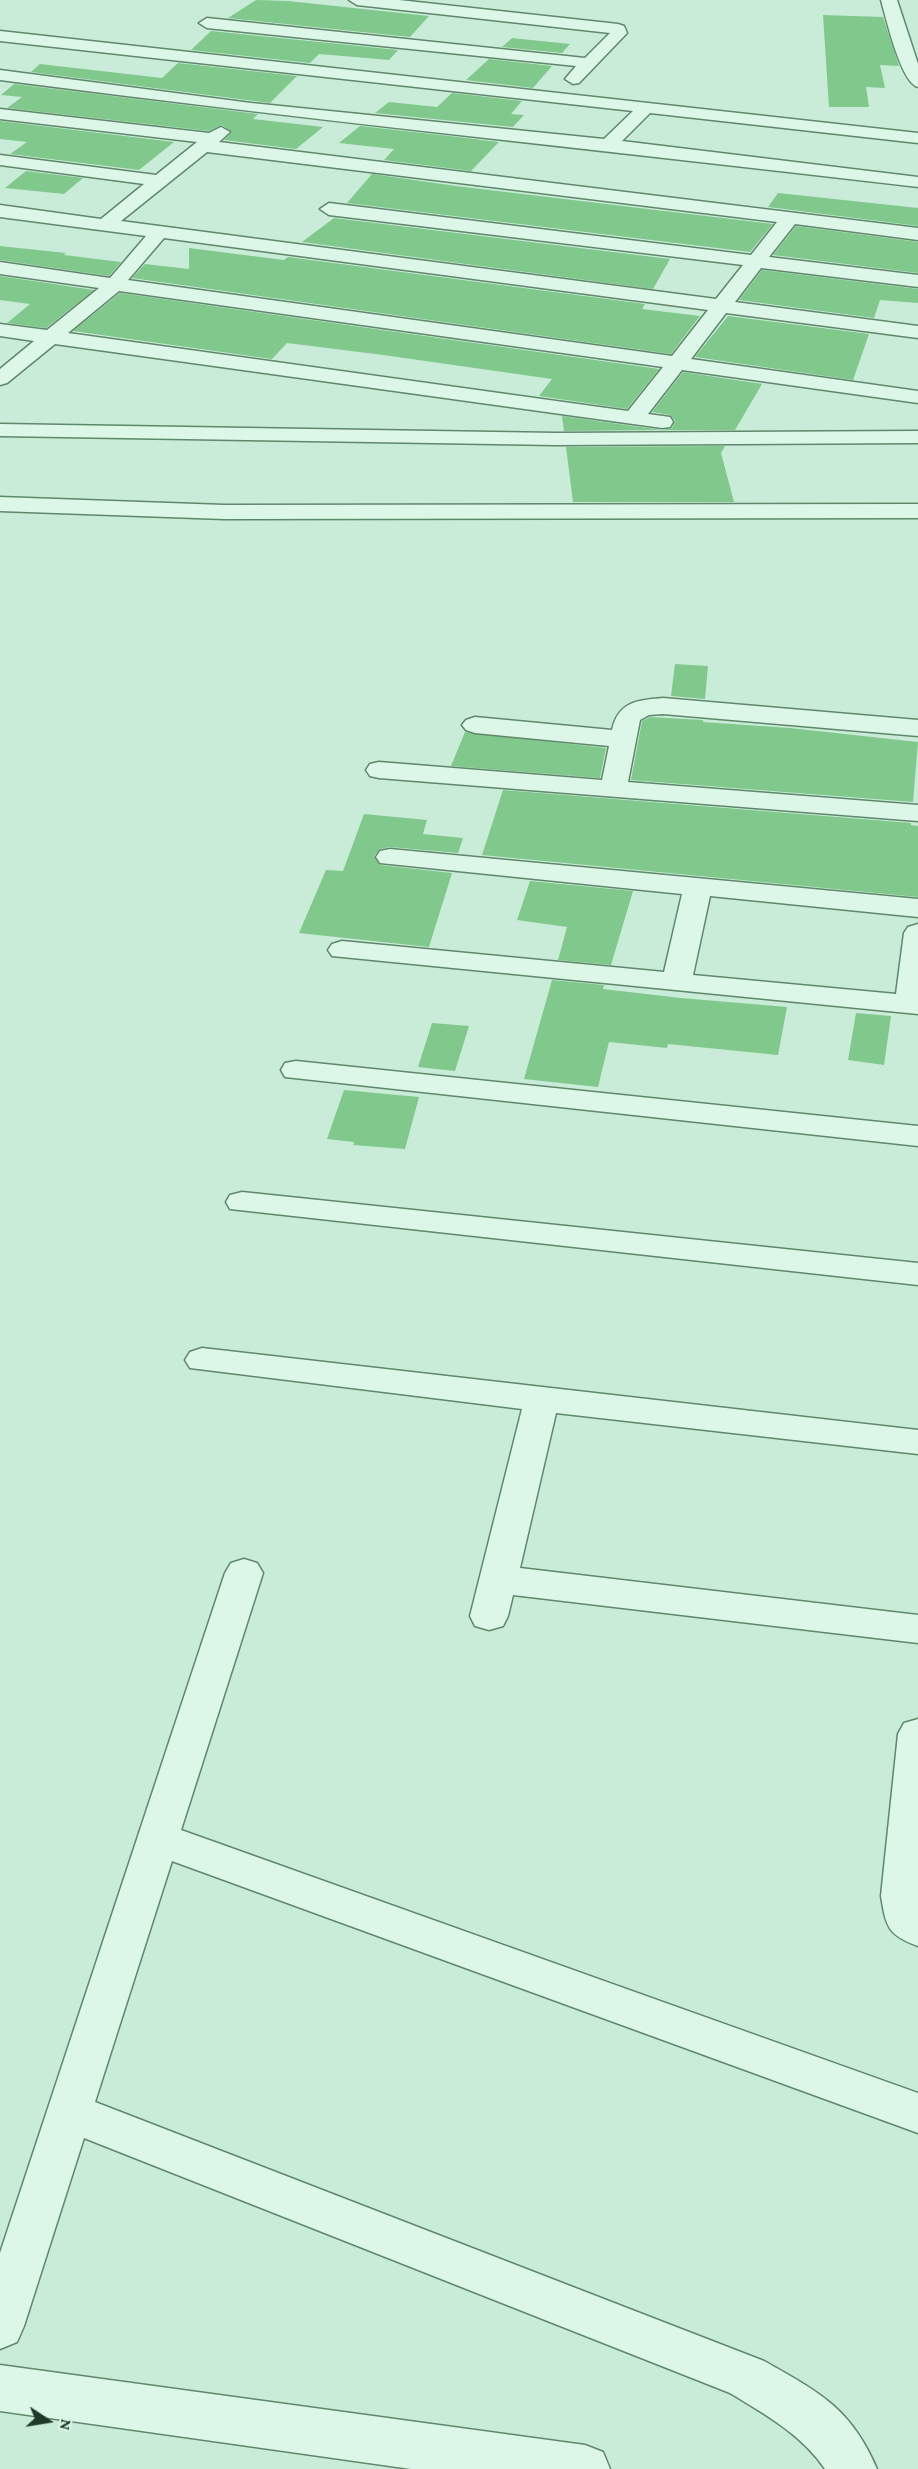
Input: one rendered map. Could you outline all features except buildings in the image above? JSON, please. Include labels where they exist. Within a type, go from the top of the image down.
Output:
[{"type":"street","points":[[357,0],[618,29],[619,33],[555,97]]},
{"type":"street","points":[[891,7],[909,14]]},
{"type":"street","points":[[891,7],[910,49],[918,82]]},
{"type":"street","points":[[166,53],[222,11]]},
{"type":"street","points":[[207,23],[590,63]]},
{"type":"street","points":[[0,36],[918,138]]},
{"type":"street","points":[[0,75],[251,108],[608,145],[918,182]]},
{"type":"street","points":[[106,224],[251,108]]},
{"type":"street","points":[[608,145],[646,108]]},
{"type":"street","points":[[0,114],[372,167],[918,234]]},
{"type":"street","points":[[290,248],[391,150]]},
{"type":"street","points":[[0,160],[159,181]]},
{"type":"street","points":[[329,209],[918,281]]},
{"type":"street","points":[[0,211],[918,332]]},
{"type":"street","points":[[634,418],[679,363],[719,306],[758,262],[790,218]]},
{"type":"street","points":[[0,379],[114,285],[159,232]]},
{"type":"street","points":[[0,268],[918,397]]},
{"type":"street","points":[[0,330],[725,431],[733,438]]},
{"type":"street","points":[[0,430],[556,439],[918,437]]},
{"type":"street","points":[[0,504],[224,512],[918,511]]},
{"type":"street","points":[[614,788],[628,717],[635,710],[655,706],[918,728]]},
{"type":"street","points":[[868,724],[918,715]]},
{"type":"street","points":[[475,725],[622,739]]},
{"type":"street","points":[[379,770],[918,813]]},
{"type":"street","points":[[390,857],[918,908]]},
{"type":"street","points":[[676,983],[698,887]]},
{"type":"street","points":[[342,950],[914,1004],[918,933]]},
{"type":"street","points":[[296,1070],[918,1136]]},
{"type":"street","points":[[242,1202],[918,1274]]},
{"type":"street","points":[[201,1360],[918,1442]]},
{"type":"street","points":[[489,1616],[496,1579],[542,1399]]},
{"type":"street","points":[[0,2326],[244,1573]]},
{"type":"street","points":[[496,1579],[918,1629]]},
{"type":"street","points":[[918,1734],[902,1896],[906,1920],[918,1928]]},
{"type":"street","points":[[158,1839],[918,2113]]},
{"type":"street","points":[[70,2112],[747,2377],[812,2415],[846,2454],[852,2469]]},
{"type":"street","points":[[0,2388],[585,2469]]}]
